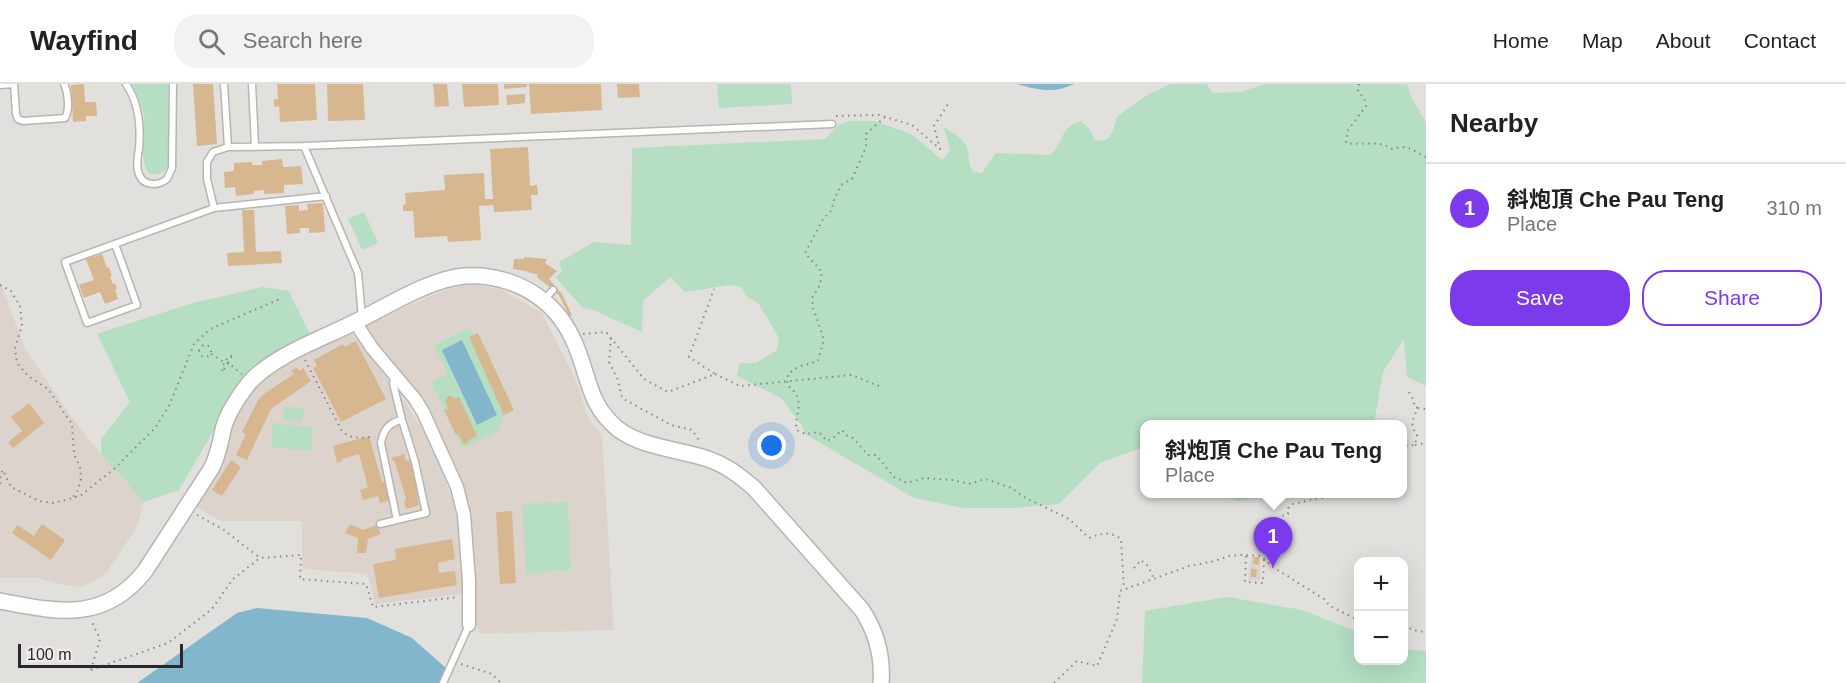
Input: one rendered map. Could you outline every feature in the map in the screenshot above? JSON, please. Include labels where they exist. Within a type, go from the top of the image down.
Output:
[{"type":"street","points":[[0,601],[52,610],[78,611],[105,604],[124,592],[139,579],[211,469],[217,457],[227,418],[248,385],[273,363],[430,285],[463,276],[487,277],[548,295],[571,335],[594,400],[604,415],[618,429],[645,442],[715,462],[731,470],[754,488],[862,610],[879,647],[882,663],[881,683]]},
{"type":"street","points":[[359,320],[372,348],[415,399],[426,417],[460,496],[470,581],[469,626]]},
{"type":"lane","points":[[0,85],[14,84],[17,117],[23,121],[65,118],[68,114],[64,84]]},
{"type":"lane","points":[[126,84],[133,96],[139,117],[138,173],[145,182],[157,185],[167,179],[172,168],[173,84]]},
{"type":"lane","points":[[224,84],[228,147]]},
{"type":"lane","points":[[252,84],[255,146]]},
{"type":"lane","points":[[214,208],[207,179],[207,162],[213,152],[228,147],[304,146],[832,124]]},
{"type":"lane","points":[[304,146],[358,273],[359,320]]},
{"type":"lane","points":[[115,244],[137,305],[87,323],[65,262],[214,208],[326,196]]},
{"type":"lane","points":[[380,524],[426,513],[415,462],[393,383],[396,376]]},
{"type":"lane","points":[[397,520],[383,453],[382,435],[393,422],[402,420]]},
{"type":"lane","points":[[443,683],[469,626]]},
{"type":"path","points":[[1359,84],[1358,92],[1364,98],[1366,106],[1348,130],[1346,143],[1368,142],[1392,149],[1402,146],[1410,147],[1426,157]]},
{"type":"path","points":[[832,124],[833,116],[879,115],[912,125],[940,149],[934,126],[950,101]]},
{"type":"path","points":[[885,117],[866,134],[866,147],[852,179],[841,185],[832,210],[824,219],[805,254],[822,272],[820,285],[812,298],[813,308],[824,339],[818,361],[798,367],[788,374],[787,385],[795,390],[800,398],[796,429],[806,434],[819,432],[827,441],[842,430],[868,454],[876,455],[894,477],[907,483],[924,478],[953,480],[969,484],[985,479],[1012,488],[1022,496],[1056,511],[1076,525],[1089,538],[1102,533],[1113,534],[1121,539],[1124,589]]},
{"type":"path","points":[[0,285],[11,291],[20,306],[22,325],[15,348],[17,363],[28,376],[48,389],[72,424],[74,454],[80,467],[81,480],[71,500]]},
{"type":"path","points":[[714,290],[689,357],[715,374],[740,386],[851,375],[879,386]]},
{"type":"path","points":[[0,484],[3,470],[11,487],[31,498],[46,503],[71,500],[80,496],[155,428],[169,405],[194,344],[210,329],[280,299]]},
{"type":"path","points":[[571,335],[606,332],[644,379],[668,392],[715,374]]},
{"type":"path","points":[[611,338],[609,362],[618,380],[622,398],[671,424],[692,430],[715,462]]},
{"type":"path","points":[[194,344],[201,348]]},
{"type":"path","points":[[205,344],[210,348],[210,354],[202,357],[199,355],[205,344]]},
{"type":"path","points":[[210,354],[224,362]]},
{"type":"path","points":[[232,354],[228,363],[222,372],[224,362],[232,354]]},
{"type":"path","points":[[304,359],[345,434],[363,439],[382,435]]},
{"type":"path","points":[[228,363],[233,367]]},
{"type":"path","points":[[1409,392],[1414,406],[1426,409]]},
{"type":"path","points":[[1415,445],[1417,435],[1411,422],[1418,408]]},
{"type":"path","points":[[1407,446],[1426,443]]},
{"type":"path","points":[[1273,567],[1273,560],[1280,550],[1286,529],[1282,516],[1288,514],[1288,508],[1293,504],[1324,498]]},
{"type":"path","points":[[191,513],[224,530],[260,558]]},
{"type":"path","points":[[88,615],[100,639],[91,670],[168,644],[212,609],[233,579],[260,558],[300,555],[300,579],[366,584],[373,606],[465,596]]},
{"type":"path","points":[[1054,683],[1077,661],[1097,666],[1117,619],[1120,591],[1189,566],[1229,556],[1261,556],[1273,567],[1324,599],[1330,606],[1354,618]]},
{"type":"path","points":[[1246,556],[1245,582],[1263,583],[1264,559]]},
{"type":"path","points":[[1134,568],[1141,561],[1148,566],[1155,579]]},
{"type":"path","points":[[1408,628],[1426,632]]},
{"type":"path","points":[[453,662],[492,674],[501,683]]},
{"type":"shaded area","points":[[0,281],[25,349],[71,416],[144,502],[137,527],[106,573],[95,581],[80,587],[38,578],[0,578]]},
{"type":"shaded area","points":[[467,284],[500,289],[541,312],[575,378],[589,420],[602,435],[614,630],[481,634],[473,617],[471,532],[434,424],[360,328],[437,293]]},
{"type":"shaded area","points":[[348,328],[405,402],[427,437],[441,468],[459,525],[463,594],[375,604],[368,574],[302,569],[302,521],[221,521],[190,503],[245,398],[271,368]]},
{"type":"shaded area","points":[[1251,557],[1261,557],[1260,580],[1248,580]]},
{"type":"green space","points":[[132,84],[168,84],[169,162],[166,168],[159,173],[149,173],[146,168],[143,154],[144,116]]},
{"type":"green space","points":[[717,84],[791,84],[792,104],[719,108]]},
{"type":"green space","points":[[1171,84],[1207,84],[1212,93],[1240,92],[1265,84],[1407,84],[1426,123],[1426,386],[1407,377],[1404,339],[1383,372],[1374,420],[1140,420],[1140,448],[1100,463],[1059,504],[1013,508],[964,508],[914,498],[805,434],[802,426],[781,398],[737,376],[740,363],[756,363],[777,350],[779,338],[759,304],[746,296],[741,287],[730,285],[685,292],[670,277],[643,301],[642,332],[593,310],[583,308],[555,277],[562,272],[559,262],[594,242],[631,245],[632,148],[825,139],[838,125],[848,121],[875,121],[911,134],[942,160],[950,151],[944,127],[959,137],[967,147],[973,172],[982,173],[996,153],[1050,155],[1065,132],[1081,121],[1088,127],[1096,141],[1106,140],[1114,130],[1119,115],[1147,95]]},
{"type":"green space","points":[[364,212],[378,243],[362,250],[348,219]]},
{"type":"green space","points":[[263,287],[289,291],[310,334],[257,363],[247,373],[179,490],[144,502],[101,454],[101,439],[130,402],[97,334],[189,304]]},
{"type":"green space","points":[[470,328],[473,335],[478,333],[514,410],[504,415],[498,431],[462,448],[431,382],[448,374],[434,345]]},
{"type":"green space","points":[[284,407],[304,408],[302,421],[283,420]]},
{"type":"green space","points":[[273,423],[313,427],[311,451],[271,447]]},
{"type":"green space","points":[[1227,498],[1256,498],[1238,501]]},
{"type":"green space","points":[[568,502],[571,570],[526,573],[522,504]]},
{"type":"green space","points":[[1227,597],[1302,610],[1354,630],[1354,665],[1408,665],[1408,649],[1426,651],[1426,683],[1142,683],[1145,611]]},
{"type":"water","points":[[1017,84],[1074,84],[1060,89],[1046,90]]},
{"type":"water","points":[[462,340],[497,415],[477,425],[442,350]]},
{"type":"water","points":[[257,608],[367,618],[412,638],[447,669],[440,683],[137,683],[237,613]]},
{"type":"building","points":[[84,84],[85,102],[96,102],[97,116],[86,116],[86,121],[73,122],[71,85]]},
{"type":"building","points":[[193,84],[213,84],[217,144],[197,146]]},
{"type":"building","points":[[277,84],[315,84],[317,120],[280,122],[279,106],[274,107],[274,99],[278,99]]},
{"type":"building","points":[[327,84],[363,84],[365,120],[328,121]]},
{"type":"building","points":[[433,84],[447,84],[449,106],[435,107]]},
{"type":"building","points":[[462,84],[498,84],[499,105],[464,107]]},
{"type":"building","points":[[504,84],[527,84],[527,87],[504,89]]},
{"type":"building","points":[[529,84],[601,84],[602,110],[531,114]]},
{"type":"building","points":[[617,84],[639,84],[640,97],[618,98]]},
{"type":"building","points":[[525,94],[525,103],[507,105],[506,95]]},
{"type":"building","points":[[528,147],[530,186],[537,185],[538,195],[531,195],[532,210],[494,212],[493,205],[479,206],[481,240],[448,242],[447,236],[415,238],[413,211],[403,211],[403,205],[406,204],[405,193],[445,190],[444,175],[484,173],[485,199],[493,199],[490,149]]},
{"type":"building","points":[[282,159],[283,167],[301,166],[303,184],[284,185],[284,193],[264,194],[264,190],[254,191],[254,194],[236,196],[235,187],[225,188],[224,172],[234,171],[234,163],[252,162],[252,165],[262,165],[262,161]]},
{"type":"building","points":[[323,203],[325,232],[309,233],[309,228],[300,228],[300,233],[287,234],[285,206],[299,205],[299,211],[308,210],[307,204]]},
{"type":"building","points":[[242,210],[254,210],[256,252],[281,251],[282,263],[228,266],[227,253],[244,252]]},
{"type":"building","points":[[102,254],[107,268],[109,267],[113,284],[115,283],[118,299],[105,304],[100,292],[84,298],[79,285],[94,280],[86,259]]},
{"type":"building","points":[[524,257],[547,259],[545,263],[557,271],[549,279],[562,294],[572,315],[569,316],[559,295],[537,277],[538,275],[513,269],[514,259],[524,259]]},
{"type":"building","points":[[478,333],[514,410],[504,415],[469,337]]},
{"type":"building","points":[[356,341],[386,399],[341,422],[313,368],[317,366],[314,360],[343,344],[344,347]]},
{"type":"building","points":[[297,367],[299,371],[303,368],[311,381],[271,409],[247,460],[236,455],[246,434],[242,432],[258,400],[294,374],[291,371]]},
{"type":"building","points":[[448,396],[456,399],[459,397],[477,436],[469,440],[466,445],[458,433],[456,435],[444,410],[448,409],[445,401]]},
{"type":"building","points":[[29,403],[44,423],[13,448],[8,442],[22,431],[11,417]]},
{"type":"building","points":[[369,436],[382,482],[385,482],[390,500],[380,503],[378,496],[363,500],[360,490],[368,487],[359,454],[342,459],[337,463],[333,446]]},
{"type":"building","points":[[404,454],[406,461],[410,460],[421,496],[417,497],[419,505],[406,509],[404,502],[406,499],[395,462],[391,458]]},
{"type":"building","points":[[231,460],[241,467],[222,496],[212,490]]},
{"type":"building","points":[[512,511],[516,583],[500,584],[496,512]]},
{"type":"building","points":[[42,524],[65,540],[51,560],[12,533],[17,525],[34,536]]},
{"type":"building","points":[[350,524],[363,530],[377,525],[381,534],[368,539],[366,553],[357,553],[358,538],[345,533]]},
{"type":"building","points":[[452,539],[455,559],[438,563],[439,573],[455,571],[457,585],[379,598],[373,564],[396,560],[395,549]]},
{"type":"building","points":[[1254,557],[1259,557],[1259,565],[1253,564]]},
{"type":"building","points":[[1251,569],[1257,569],[1256,577],[1251,577]]},
{"type":"place","name":"斜炮頂 Che Pau Teng","points":[[1273,567]]}]
